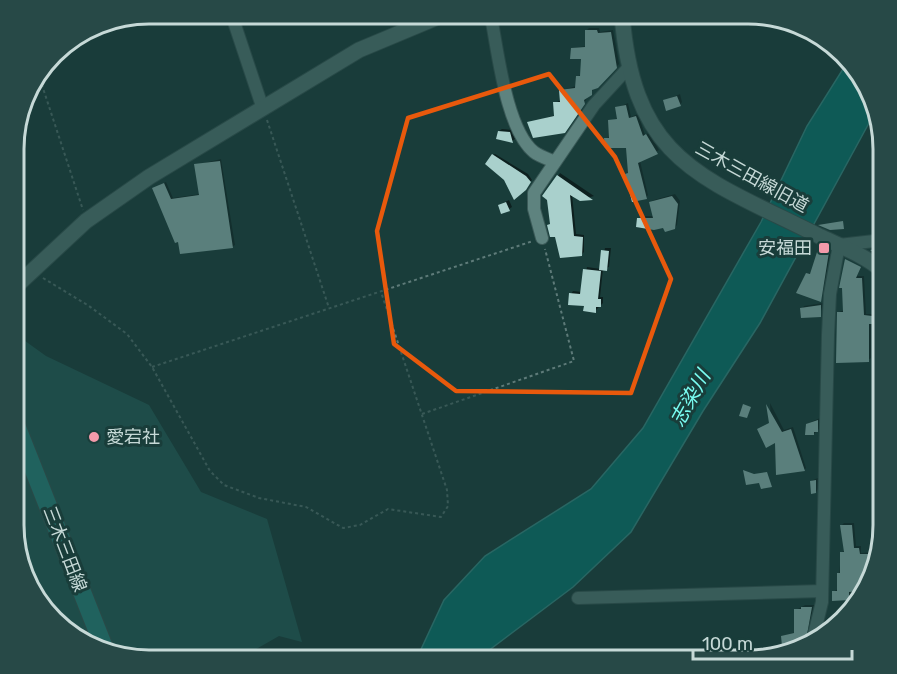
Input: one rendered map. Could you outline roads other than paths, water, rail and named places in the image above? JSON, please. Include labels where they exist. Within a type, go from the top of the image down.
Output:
[{"type":"main road","name":"三木三田線","points":[[24,445],[101,640]]},
{"type":"street","points":[[234,24],[263,109]]},
{"type":"street","points":[[24,277],[86,221],[149,177],[359,50],[421,24]]},
{"type":"street","points":[[492,24],[508,100],[519,132],[534,152],[555,162]]},
{"type":"street","name":"三木三田線旧道","points":[[622,24],[628,68],[642,109],[668,149],[704,177],[873,265]]},
{"type":"street","points":[[542,238],[534,209],[534,193],[594,105],[628,68]]},
{"type":"street","points":[[815,630],[822,602],[830,294],[838,245],[873,241]]},
{"type":"street","points":[[578,598],[822,591]]},
{"type":"water","name":"志染川","points":[[843,69],[860,94],[870,121],[760,323],[703,411],[631,532],[573,587],[489,650],[421,650],[444,600],[485,556],[591,489],[643,428],[761,222],[807,126]]},
{"type":"place","name":"安福田","points":[[824,248]]},
{"type":"place","name":"愛宕社","points":[[94,437]]}]
